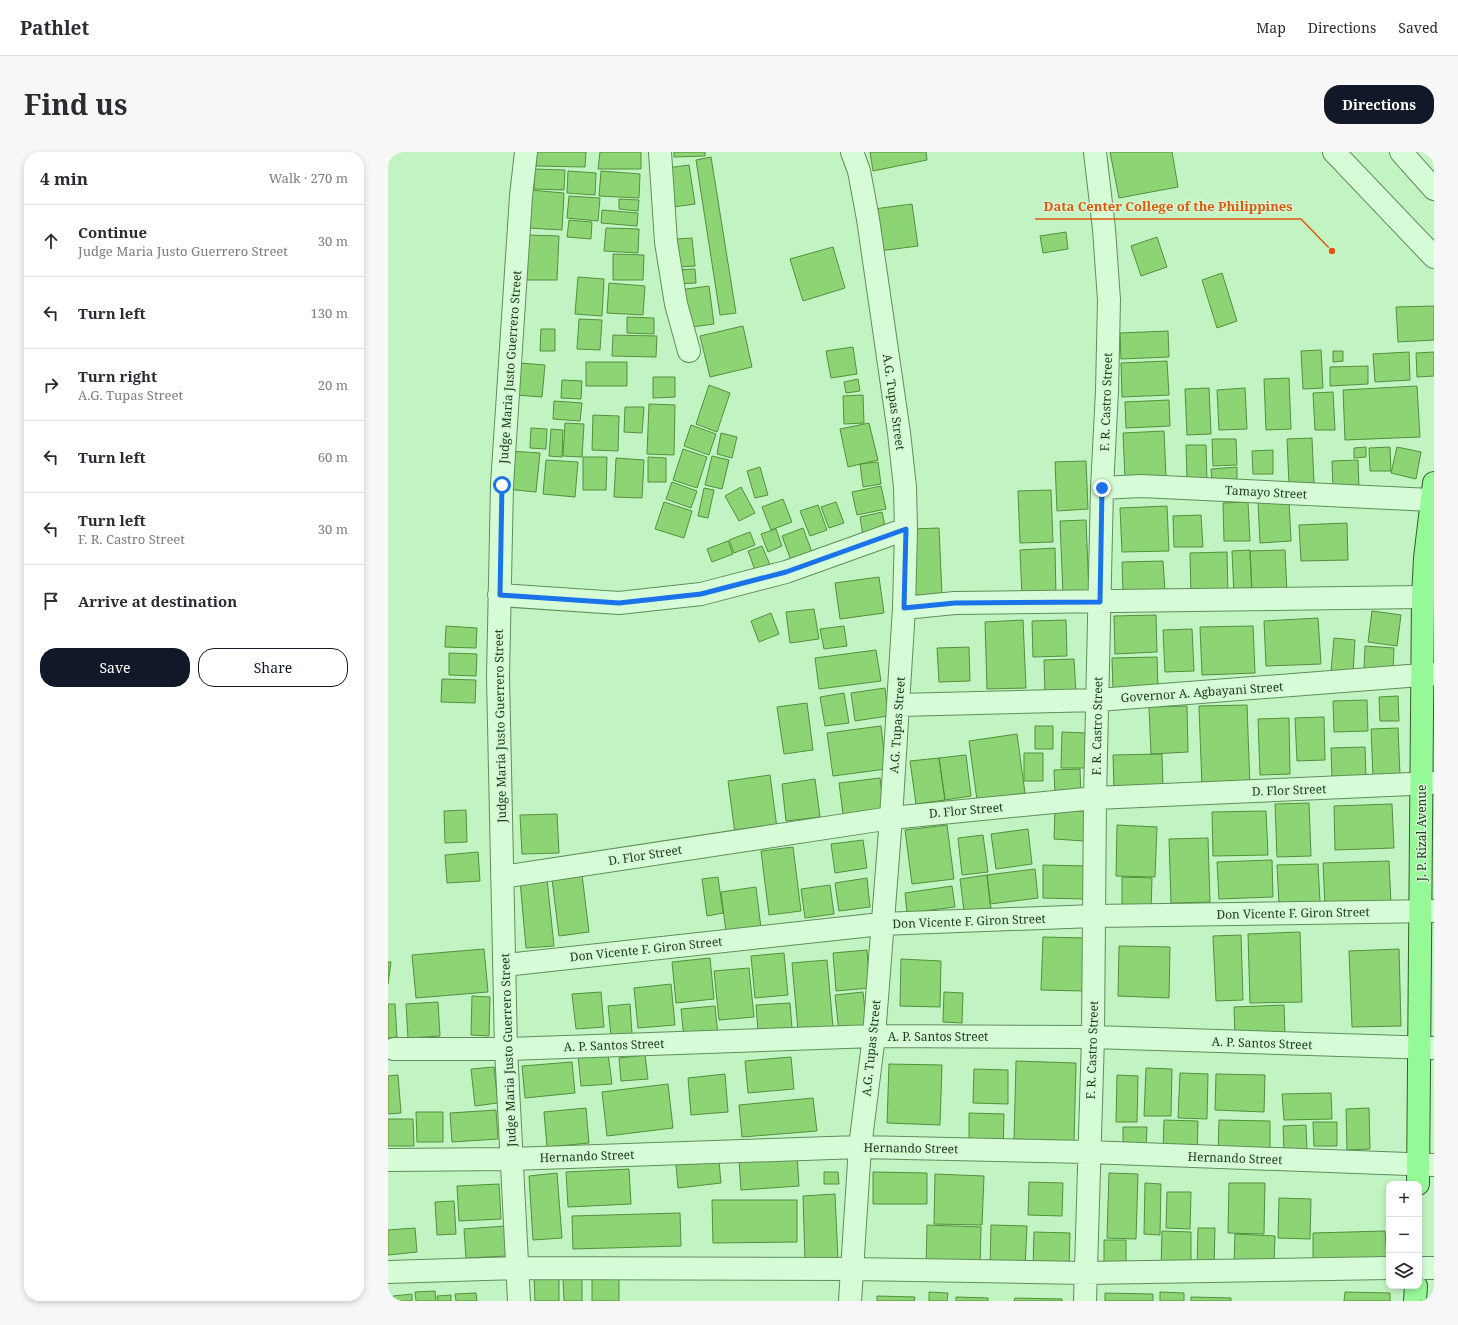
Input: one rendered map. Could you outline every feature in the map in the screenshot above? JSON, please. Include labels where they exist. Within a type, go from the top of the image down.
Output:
[{"type":"main road","name":"J. P. Rizal Avenue","points":[[1424,1172],[1427,1048],[1428,675],[1423,597],[1432,491]]},
{"type":"main road","points":[[1415,1301],[1416,1289]]},
{"type":"street","name":"Judge Maria Justo Guerrero Street","points":[[519,1301],[506,1049],[506,965],[502,877],[498,677],[502,485],[521,196],[526,152]]},
{"type":"street","points":[[660,152],[666,242],[676,304],[689,351]]},
{"type":"street","name":"A.G. Tupas Street","points":[[850,1301],[860,1147],[874,1036],[881,924],[891,818],[904,608],[906,529],[905,487],[899,433],[868,219],[859,172],[852,152]]},
{"type":"street","name":"F. R. Castro Street","points":[[1085,1301],[1088,1152],[1093,1037],[1095,798],[1102,488],[1107,390],[1109,300],[1104,229],[1095,152]]},
{"type":"street","points":[[1334,152],[1434,257]]},
{"type":"street","points":[[1401,152],[1434,189]]},
{"type":"street","name":"Tamayo Street","points":[[1102,488],[1141,486],[1432,491]]},
{"type":"street","points":[[500,595],[619,603],[701,594],[786,572],[906,529]]},
{"type":"street","points":[[904,608],[955,603],[1423,597]]},
{"type":"street","name":"Governor A. Agbayani Street","points":[[898,705],[1098,700],[1428,675]]},
{"type":"street","name":"D. Flor Street","points":[[502,877],[891,818],[1095,798],[1428,783]]},
{"type":"street","name":"Don Vicente F. Giron Street","points":[[506,965],[881,924],[1094,916],[1428,911]]},
{"type":"street","name":"A. P. Santos Street","points":[[394,1049],[506,1049],[874,1036],[1093,1037],[1427,1048]]},
{"type":"street","name":"Hernando Street","points":[[388,1160],[511,1158],[860,1147],[1088,1152],[1424,1172]]},
{"type":"street","points":[[388,1272],[517,1268],[852,1269],[1085,1273],[1386,1268]]},
{"type":"street","points":[[1422,1268],[1434,1268]]},
{"type":"building","points":[[536,152],[586,152],[585,167],[536,166]]},
{"type":"building","points":[[600,152],[641,152],[641,169],[598,169]]},
{"type":"building","points":[[674,152],[705,152],[705,156],[674,157]]},
{"type":"building","points":[[870,152],[926,152],[927,160],[873,171]]},
{"type":"building","points":[[1110,152],[1172,152],[1178,187],[1119,198]]},
{"type":"building","points":[[711,157],[736,313],[720,315],[696,160]]},
{"type":"building","points":[[689,165],[695,204],[673,207],[667,168]]},
{"type":"building","points":[[535,169],[565,170],[564,190],[534,189]]},
{"type":"building","points":[[568,171],[596,173],[595,195],[567,193]]},
{"type":"building","points":[[601,171],[640,174],[639,198],[599,196]]},
{"type":"building","points":[[530,190],[564,193],[562,230],[528,228]]},
{"type":"building","points":[[569,196],[600,198],[598,221],[567,218]]},
{"type":"building","points":[[619,199],[639,200],[638,211],[619,209]]},
{"type":"building","points":[[912,204],[918,246],[879,251],[874,209]]},
{"type":"building","points":[[602,210],[638,213],[637,226],[601,223]]},
{"type":"building","points":[[569,220],[592,222],[591,239],[567,237]]},
{"type":"building","points":[[606,228],[639,229],[638,253],[604,251]]},
{"type":"building","points":[[1066,232],[1068,249],[1043,253],[1040,236]]},
{"type":"building","points":[[526,235],[559,236],[557,280],[525,280]]},
{"type":"building","points":[[1157,237],[1167,267],[1141,276],[1131,246]]},
{"type":"building","points":[[692,238],[695,266],[679,267],[676,239]]},
{"type":"building","points":[[833,247],[845,288],[803,301],[790,259]]},
{"type":"building","points":[[613,254],[644,255],[643,280],[613,280]]},
{"type":"building","points":[[695,269],[696,283],[676,284],[675,270]]},
{"type":"building","points":[[1222,273],[1237,321],[1217,328],[1202,280]]},
{"type":"building","points":[[578,277],[604,279],[602,316],[575,314]]},
{"type":"building","points":[[609,283],[645,286],[643,315],[607,313]]},
{"type":"building","points":[[709,286],[714,324],[684,328],[679,290]]},
{"type":"building","points":[[1434,306],[1434,340],[1398,342],[1396,307]]},
{"type":"building","points":[[627,317],[654,318],[654,334],[627,333]]},
{"type":"building","points":[[579,319],[602,320],[600,350],[577,349]]},
{"type":"building","points":[[743,326],[752,367],[710,377],[700,336]]},
{"type":"building","points":[[541,329],[555,329],[555,351],[540,351]]},
{"type":"building","points":[[1168,331],[1169,357],[1121,359],[1120,333]]},
{"type":"building","points":[[613,335],[657,336],[656,357],[612,356]]},
{"type":"building","points":[[853,347],[857,374],[831,378],[826,351]]},
{"type":"building","points":[[1321,350],[1323,388],[1303,389],[1301,351]]},
{"type":"building","points":[[1333,351],[1343,351],[1343,361],[1333,362]]},
{"type":"building","points":[[1409,352],[1410,380],[1375,382],[1373,354]]},
{"type":"building","points":[[1434,352],[1434,376],[1417,377],[1416,353]]},
{"type":"building","points":[[1167,361],[1169,395],[1122,397],[1121,363]]},
{"type":"building","points":[[586,362],[627,362],[627,386],[586,386]]},
{"type":"building","points":[[519,363],[545,365],[542,397],[516,395]]},
{"type":"building","points":[[1368,366],[1368,384],[1330,386],[1330,367]]},
{"type":"building","points":[[653,377],[675,377],[675,397],[653,398]]},
{"type":"building","points":[[1289,378],[1291,429],[1266,430],[1264,379]]},
{"type":"building","points":[[858,379],[860,391],[846,393],[844,382]]},
{"type":"building","points":[[562,380],[582,381],[581,399],[561,398]]},
{"type":"building","points":[[709,385],[730,393],[717,432],[696,424]]},
{"type":"building","points":[[1417,386],[1420,437],[1345,440],[1343,390]]},
{"type":"building","points":[[1209,388],[1211,434],[1187,435],[1185,389]]},
{"type":"building","points":[[1245,388],[1247,429],[1219,430],[1217,390]]},
{"type":"building","points":[[1333,392],[1335,430],[1315,430],[1313,393]]},
{"type":"building","points":[[863,395],[864,423],[844,424],[843,396]]},
{"type":"building","points":[[1169,400],[1170,426],[1126,428],[1125,402]]},
{"type":"building","points":[[554,401],[582,403],[580,421],[553,419]]},
{"type":"building","points":[[649,404],[675,405],[674,455],[647,454]]},
{"type":"building","points":[[625,407],[644,407],[642,433],[624,432]]},
{"type":"building","points":[[593,415],[619,416],[618,451],[592,450]]},
{"type":"building","points":[[565,423],[584,424],[582,457],[563,456]]},
{"type":"building","points":[[869,423],[878,460],[848,467],[840,429]]},
{"type":"building","points":[[691,425],[716,434],[709,455],[684,446]]},
{"type":"building","points":[[531,428],[547,429],[546,449],[530,448]]},
{"type":"building","points":[[551,429],[563,430],[562,457],[549,456]]},
{"type":"building","points":[[1164,431],[1166,478],[1125,479],[1123,433]]},
{"type":"building","points":[[721,433],[737,437],[732,458],[717,454]]},
{"type":"building","points":[[1312,438],[1314,483],[1289,484],[1287,439]]},
{"type":"building","points":[[1212,439],[1236,439],[1237,465],[1213,466]]},
{"type":"building","points":[[1186,445],[1206,445],[1207,480],[1187,480]]},
{"type":"building","points":[[1366,447],[1366,457],[1354,458],[1354,448]]},
{"type":"building","points":[[1390,447],[1391,471],[1370,471],[1369,448]]},
{"type":"building","points":[[1397,447],[1421,452],[1416,479],[1391,473]]},
{"type":"building","points":[[683,449],[707,457],[697,488],[673,480]]},
{"type":"building","points":[[1273,450],[1273,474],[1253,474],[1252,451]]},
{"type":"building","points":[[508,451],[540,453],[536,492],[505,489]]},
{"type":"building","points":[[712,456],[729,460],[722,489],[705,485]]},
{"type":"building","points":[[583,457],[607,457],[606,490],[583,490]]},
{"type":"building","points":[[648,457],[666,458],[666,482],[648,482]]},
{"type":"building","points":[[616,458],[644,460],[642,498],[614,497]]},
{"type":"building","points":[[546,460],[578,462],[575,497],[543,494]]},
{"type":"building","points":[[1358,460],[1359,488],[1333,489],[1332,461]]},
{"type":"building","points":[[1086,461],[1088,509],[1057,511],[1055,462]]},
{"type":"building","points":[[878,462],[881,484],[863,487],[860,464]]},
{"type":"building","points":[[760,467],[768,495],[755,498],[747,471]]},
{"type":"building","points":[[1237,467],[1237,482],[1212,483],[1211,469]]},
{"type":"building","points":[[672,482],[697,491],[691,508],[666,499]]},
{"type":"building","points":[[881,486],[886,509],[857,515],[852,492]]},
{"type":"building","points":[[741,487],[755,513],[739,521],[725,496]]},
{"type":"building","points":[[704,488],[714,490],[708,518],[698,516]]},
{"type":"building","points":[[1051,490],[1053,542],[1020,543],[1018,491]]},
{"type":"building","points":[[783,499],[792,522],[771,530],[762,507]]},
{"type":"building","points":[[1289,501],[1291,541],[1260,543],[1258,502]]},
{"type":"building","points":[[664,502],[692,511],[684,538],[655,529]]},
{"type":"building","points":[[836,502],[844,523],[829,528],[821,507]]},
{"type":"building","points":[[1248,502],[1250,541],[1224,541],[1223,503]]},
{"type":"building","points":[[818,505],[827,530],[810,536],[800,511]]},
{"type":"building","points":[[1167,506],[1169,551],[1122,552],[1120,508]]},
{"type":"building","points":[[882,512],[886,531],[863,536],[860,517]]},
{"type":"building","points":[[1201,515],[1203,547],[1174,547],[1173,516]]},
{"type":"building","points":[[1086,520],[1089,594],[1063,594],[1060,521]]},
{"type":"building","points":[[1347,523],[1348,560],[1301,561],[1299,525]]},
{"type":"building","points":[[803,528],[813,555],[792,563],[782,536]]},
{"type":"building","points":[[939,528],[942,595],[912,595],[910,529]]},
{"type":"building","points":[[776,529],[782,546],[768,552],[761,534]]},
{"type":"building","points":[[750,532],[755,545],[734,553],[729,540]]},
{"type":"building","points":[[728,541],[733,554],[712,562],[707,549]]},
{"type":"building","points":[[762,546],[770,565],[755,570],[748,551]]},
{"type":"building","points":[[1055,548],[1056,597],[1022,597],[1020,550]]},
{"type":"building","points":[[1250,550],[1252,594],[1234,595],[1232,551]]},
{"type":"building","points":[[1285,550],[1287,593],[1252,594],[1250,551]]},
{"type":"building","points":[[1227,552],[1228,596],[1191,597],[1190,553]]},
{"type":"building","points":[[1163,561],[1165,591],[1123,592],[1122,562]]},
{"type":"building","points":[[879,577],[884,613],[840,619],[835,583]]},
{"type":"building","points":[[814,609],[819,639],[790,643],[786,612]]},
{"type":"building","points":[[1372,611],[1401,615],[1397,646],[1368,642]]},
{"type":"building","points":[[771,613],[779,634],[759,642],[751,621]]},
{"type":"building","points":[[1156,615],[1157,652],[1115,654],[1114,616]]},
{"type":"building","points":[[1318,618],[1321,664],[1266,666],[1264,621]]},
{"type":"building","points":[[1023,620],[1026,688],[987,689],[985,622]]},
{"type":"building","points":[[1066,620],[1067,656],[1033,657],[1032,621]]},
{"type":"building","points":[[446,626],[477,628],[476,648],[445,647]]},
{"type":"building","points":[[844,626],[847,646],[824,649],[820,629]]},
{"type":"building","points":[[1253,626],[1255,673],[1202,675],[1200,627]]},
{"type":"building","points":[[1192,629],[1194,671],[1165,672],[1163,630]]},
{"type":"building","points":[[1334,638],[1355,640],[1353,673],[1331,671]]},
{"type":"building","points":[[1365,646],[1394,648],[1393,671],[1364,670]]},
{"type":"building","points":[[969,647],[970,681],[939,682],[937,648]]},
{"type":"building","points":[[876,650],[881,681],[819,689],[815,658]]},
{"type":"building","points":[[449,653],[477,654],[476,676],[449,675]]},
{"type":"building","points":[[1157,657],[1158,688],[1113,690],[1112,658]]},
{"type":"building","points":[[1074,659],[1076,693],[1045,694],[1044,660]]},
{"type":"building","points":[[442,679],[476,680],[475,703],[441,702]]},
{"type":"building","points":[[885,688],[888,716],[855,721],[851,693]]},
{"type":"building","points":[[844,693],[849,723],[825,726],[820,697]]},
{"type":"building","points":[[1398,696],[1399,721],[1380,721],[1379,697]]},
{"type":"building","points":[[1367,700],[1368,731],[1334,732],[1333,701]]},
{"type":"building","points":[[807,703],[813,750],[784,754],[777,707]]},
{"type":"building","points":[[1247,705],[1250,786],[1202,787],[1199,706]]},
{"type":"building","points":[[1187,706],[1188,752],[1151,754],[1149,707]]},
{"type":"building","points":[[1324,717],[1325,760],[1297,761],[1295,718]]},
{"type":"building","points":[[1289,718],[1290,774],[1260,775],[1258,719]]},
{"type":"building","points":[[881,726],[886,769],[833,776],[827,733]]},
{"type":"building","points":[[1035,726],[1053,726],[1053,749],[1035,749]]},
{"type":"building","points":[[1398,728],[1400,775],[1373,776],[1371,729]]},
{"type":"building","points":[[1062,732],[1087,733],[1085,768],[1061,768]]},
{"type":"building","points":[[1017,734],[1025,793],[977,800],[969,741]]},
{"type":"building","points":[[1365,747],[1366,776],[1332,777],[1331,748]]},
{"type":"building","points":[[1024,753],[1043,753],[1043,781],[1024,781]]},
{"type":"building","points":[[1162,754],[1163,788],[1114,790],[1113,755]]},
{"type":"building","points":[[966,755],[971,796],[945,800],[939,758]]},
{"type":"building","points":[[939,758],[945,800],[916,804],[910,761]]},
{"type":"building","points":[[1080,769],[1081,796],[1055,796],[1054,770]]},
{"type":"building","points":[[770,775],[777,828],[735,833],[728,781]]},
{"type":"building","points":[[880,778],[884,809],[843,814],[839,783]]},
{"type":"building","points":[[815,779],[820,817],[786,821],[782,784]]},
{"type":"building","points":[[1309,803],[1311,856],[1277,857],[1275,804]]},
{"type":"building","points":[[1392,804],[1394,848],[1335,850],[1334,806]]},
{"type":"building","points":[[466,810],[467,842],[445,843],[444,811]]},
{"type":"building","points":[[1055,810],[1085,811],[1084,841],[1054,839]]},
{"type":"building","points":[[1266,811],[1268,855],[1213,856],[1212,812]]},
{"type":"building","points":[[557,814],[559,853],[522,854],[520,815]]},
{"type":"building","points":[[947,825],[954,879],[912,884],[905,830]]},
{"type":"building","points":[[1117,825],[1157,827],[1155,877],[1116,876]]},
{"type":"building","points":[[1028,829],[1032,864],[996,869],[991,834]]},
{"type":"building","points":[[983,835],[988,872],[962,875],[958,838]]},
{"type":"building","points":[[1208,838],[1210,902],[1171,903],[1169,839]]},
{"type":"building","points":[[863,840],[867,868],[835,873],[831,844]]},
{"type":"building","points":[[793,847],[801,911],[769,915],[761,851]]},
{"type":"building","points":[[478,852],[480,881],[447,883],[445,855]]},
{"type":"building","points":[[1272,860],[1273,897],[1219,899],[1217,862]]},
{"type":"building","points":[[1389,861],[1391,904],[1325,906],[1323,863]]},
{"type":"building","points":[[1318,864],[1320,902],[1279,904],[1277,865]]},
{"type":"building","points":[[1043,865],[1085,866],[1084,899],[1043,898]]},
{"type":"building","points":[[1035,869],[1038,898],[990,904],[987,875]]},
{"type":"building","points":[[582,875],[589,932],[559,936],[552,879]]},
{"type":"building","points":[[987,875],[991,908],[964,911],[960,879]]},
{"type":"building","points":[[718,877],[723,913],[707,916],[702,879]]},
{"type":"building","points":[[1122,877],[1152,878],[1151,913],[1122,912]]},
{"type":"building","points":[[867,878],[870,907],[839,911],[835,883]]},
{"type":"building","points":[[547,879],[554,946],[526,948],[520,881]]},
{"type":"building","points":[[830,885],[834,914],[805,918],[801,889]]},
{"type":"building","points":[[952,886],[955,907],[907,913],[905,893]]},
{"type":"building","points":[[756,887],[761,928],[726,932],[721,892]]},
{"type":"building","points":[[1300,932],[1302,1002],[1250,1003],[1248,934]]},
{"type":"building","points":[[1241,935],[1243,1000],[1216,1001],[1213,936]]},
{"type":"building","points":[[1043,937],[1084,938],[1083,991],[1041,990]]},
{"type":"building","points":[[1119,946],[1170,947],[1169,998],[1118,996]]},
{"type":"building","points":[[484,949],[488,992],[416,998],[412,955]]},
{"type":"building","points":[[1399,949],[1401,1026],[1352,1027],[1349,951]]},
{"type":"building","points":[[867,950],[870,988],[836,991],[833,953]]},
{"type":"building","points":[[784,953],[788,995],[755,998],[751,956]]},
{"type":"building","points":[[710,958],[714,999],[676,1003],[672,962]]},
{"type":"building","points":[[901,959],[941,961],[940,1007],[900,1006]]},
{"type":"building","points":[[827,960],[833,1027],[798,1030],[792,963]]},
{"type":"building","points":[[388,962],[391,962],[388,984]]},
{"type":"building","points":[[749,968],[754,1017],[719,1020],[714,971]]},
{"type":"building","points":[[671,984],[675,1025],[638,1028],[634,988]]},
{"type":"building","points":[[601,992],[604,1027],[576,1029],[572,994]]},
{"type":"building","points":[[863,992],[867,1030],[839,1032],[835,995]]},
{"type":"building","points":[[944,992],[963,993],[962,1023],[943,1022]]},
{"type":"building","points":[[472,996],[490,997],[489,1036],[471,1035]]},
{"type":"building","points":[[438,1002],[440,1036],[408,1038],[406,1004]]},
{"type":"building","points":[[790,1003],[792,1028],[758,1031],[756,1005]]},
{"type":"building","points":[[388,1004],[395,1004],[397,1037],[388,1038]]},
{"type":"building","points":[[630,1004],[632,1034],[611,1036],[608,1006]]},
{"type":"building","points":[[1284,1005],[1285,1035],[1235,1037],[1234,1007]]},
{"type":"building","points":[[715,1006],[718,1036],[684,1039],[681,1009]]},
{"type":"building","points":[[608,1053],[612,1084],[581,1086],[578,1056]]},
{"type":"building","points":[[645,1055],[648,1079],[621,1081],[619,1058]]},
{"type":"building","points":[[791,1057],[794,1089],[748,1093],[745,1061]]},
{"type":"building","points":[[1016,1061],[1076,1063],[1074,1141],[1014,1139]]},
{"type":"building","points":[[572,1062],[575,1093],[525,1098],[522,1066]]},
{"type":"building","points":[[889,1064],[942,1065],[940,1125],[887,1123]]},
{"type":"building","points":[[494,1067],[498,1103],[475,1106],[471,1069]]},
{"type":"building","points":[[1146,1068],[1172,1069],[1171,1116],[1144,1116]]},
{"type":"building","points":[[974,1069],[1008,1070],[1008,1104],[973,1103]]},
{"type":"building","points":[[1180,1073],[1208,1074],[1207,1119],[1178,1118]]},
{"type":"building","points":[[725,1074],[728,1112],[691,1115],[688,1078]]},
{"type":"building","points":[[1216,1074],[1265,1075],[1264,1112],[1215,1110]]},
{"type":"building","points":[[398,1075],[401,1113],[388,1114],[388,1076]]},
{"type":"building","points":[[1117,1075],[1138,1076],[1137,1122],[1116,1122]]},
{"type":"building","points":[[668,1084],[673,1128],[607,1136],[602,1092]]},
{"type":"building","points":[[1331,1093],[1332,1119],[1284,1120],[1282,1094]]},
{"type":"building","points":[[813,1098],[817,1131],[742,1137],[739,1105]]},
{"type":"building","points":[[586,1108],[589,1143],[547,1147],[544,1112]]},
{"type":"building","points":[[1369,1108],[1370,1149],[1347,1150],[1346,1109]]},
{"type":"building","points":[[496,1110],[498,1139],[452,1142],[450,1113]]},
{"type":"building","points":[[416,1112],[443,1112],[443,1142],[417,1142]]},
{"type":"building","points":[[969,1113],[1004,1114],[1003,1149],[969,1148]]},
{"type":"building","points":[[388,1119],[413,1119],[414,1146],[388,1146]]},
{"type":"building","points":[[1164,1120],[1198,1121],[1197,1153],[1163,1152]]},
{"type":"building","points":[[1219,1120],[1270,1121],[1270,1154],[1218,1153]]},
{"type":"building","points":[[1313,1122],[1337,1122],[1337,1146],[1314,1146]]},
{"type":"building","points":[[1306,1125],[1307,1150],[1284,1151],[1283,1126]]},
{"type":"building","points":[[1123,1127],[1147,1127],[1146,1149],[1123,1148]]},
{"type":"building","points":[[797,1155],[799,1186],[741,1190],[739,1159]]},
{"type":"building","points":[[719,1161],[721,1183],[678,1188],[676,1165]]},
{"type":"building","points":[[629,1169],[631,1204],[568,1207],[566,1172]]},
{"type":"building","points":[[824,1172],[838,1172],[839,1184],[824,1184]]},
{"type":"building","points":[[873,1172],[927,1173],[927,1204],[873,1204]]},
{"type":"building","points":[[557,1173],[562,1238],[533,1240],[529,1176]]},
{"type":"building","points":[[1109,1173],[1138,1174],[1136,1239],[1107,1238]]},
{"type":"building","points":[[935,1174],[984,1176],[982,1225],[934,1224]]},
{"type":"building","points":[[1029,1182],[1063,1183],[1062,1216],[1028,1215]]},
{"type":"building","points":[[1145,1183],[1161,1184],[1160,1235],[1144,1234]]},
{"type":"building","points":[[1229,1183],[1265,1183],[1264,1234],[1228,1233]]},
{"type":"building","points":[[499,1184],[501,1219],[459,1221],[457,1186]]},
{"type":"building","points":[[1167,1192],[1191,1192],[1190,1229],[1166,1228]]},
{"type":"building","points":[[835,1194],[838,1260],[805,1261],[803,1196]]},
{"type":"building","points":[[1279,1198],[1311,1199],[1310,1239],[1278,1238]]},
{"type":"building","points":[[712,1200],[797,1200],[797,1242],[713,1243]]},
{"type":"building","points":[[454,1201],[456,1234],[437,1235],[435,1202]]},
{"type":"building","points":[[680,1213],[681,1246],[573,1249],[572,1216]]},
{"type":"building","points":[[927,1225],[981,1227],[980,1269],[926,1267]]},
{"type":"building","points":[[991,1225],[1027,1226],[1025,1268],[990,1268]]},
{"type":"building","points":[[505,1226],[507,1256],[466,1258],[464,1229]]},
{"type":"building","points":[[415,1228],[417,1252],[388,1255],[388,1230]]},
{"type":"building","points":[[1198,1228],[1215,1228],[1214,1267],[1197,1267]]},
{"type":"building","points":[[1162,1231],[1191,1232],[1191,1269],[1161,1268]]},
{"type":"building","points":[[1385,1231],[1386,1259],[1313,1261],[1313,1233]]},
{"type":"building","points":[[1034,1232],[1070,1233],[1069,1267],[1033,1266]]},
{"type":"building","points":[[1235,1234],[1275,1236],[1274,1264],[1234,1263]]},
{"type":"building","points":[[1104,1240],[1126,1240],[1126,1265],[1104,1264]]},
{"type":"building","points":[[534,1278],[559,1279],[559,1301],[535,1301]]},
{"type":"building","points":[[582,1278],[582,1301],[564,1301],[563,1279]]},
{"type":"building","points":[[592,1278],[619,1278],[619,1301],[592,1301]]},
{"type":"building","points":[[435,1291],[436,1301],[416,1301],[415,1292]]},
{"type":"building","points":[[929,1292],[948,1293],[947,1301],[929,1301]]},
{"type":"building","points":[[1160,1292],[1184,1293],[1184,1301],[1160,1301]]},
{"type":"building","points":[[1345,1292],[1390,1293],[1390,1301],[1344,1301]]},
{"type":"building","points":[[476,1293],[477,1301],[456,1301],[455,1294]]},
{"type":"building","points":[[1105,1293],[1153,1294],[1153,1301],[1105,1301]]},
{"type":"building","points":[[412,1294],[412,1301],[393,1301],[393,1296]]},
{"type":"building","points":[[451,1295],[451,1301],[438,1301],[437,1296]]},
{"type":"building","points":[[877,1296],[915,1297],[914,1301],[877,1301]]},
{"type":"building","points":[[956,1297],[988,1298],[988,1301],[956,1301]]},
{"type":"building","points":[[1191,1297],[1231,1298],[1231,1301],[1191,1301]]},
{"type":"building","points":[[1015,1298],[1062,1299],[1062,1301],[1014,1301]]},
{"type":"place","name":"Data Center College of the Philippines","points":[[1332,251]]},
{"type":"route","points":[[502,485],[500,595],[619,603],[701,594],[786,572],[906,529],[904,608],[955,603],[1100,602],[1102,488]]}]
